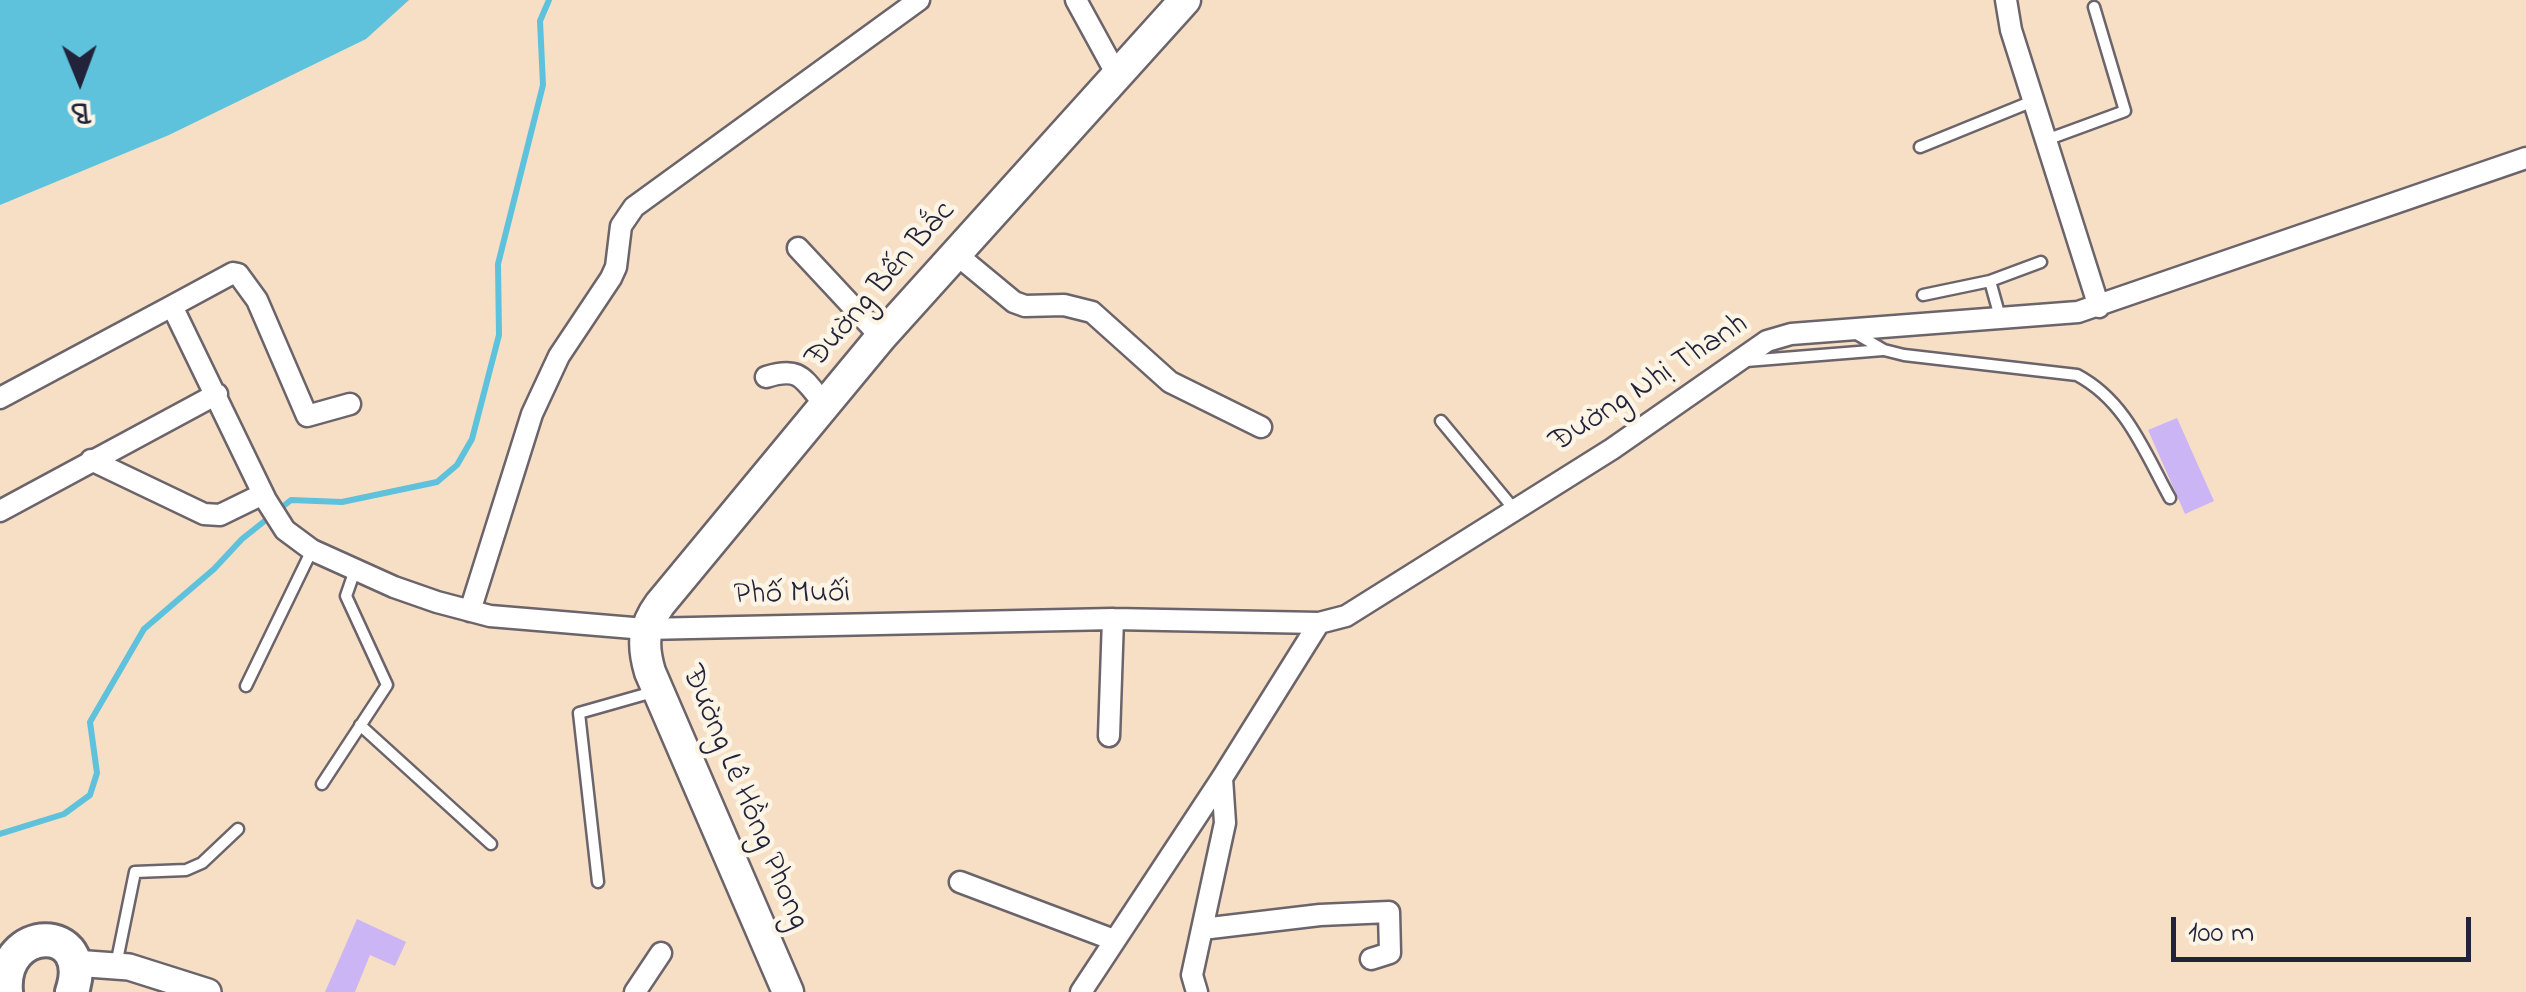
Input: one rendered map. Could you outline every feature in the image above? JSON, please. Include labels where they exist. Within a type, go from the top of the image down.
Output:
[{"type":"main road","name":"Đường Bến Bắc","points":[[645,629],[660,604],[881,337],[1185,0]]},
{"type":"main road","name":"Đường Lê Hồng Phong","points":[[645,629],[646,657],[658,690],[788,992]]},
{"type":"main road","points":[[6,992],[1,972],[6,944],[51,940],[65,949],[73,977]]},
{"type":"street","points":[[470,610],[532,414],[558,356],[611,278],[624,218],[920,0]]},
{"type":"street","points":[[1076,0],[1117,75]]},
{"type":"street","points":[[2006,0],[2011,30],[2099,307]]},
{"type":"street","name":"Đường Nhị Thanh","points":[[1319,623],[1346,616],[1612,450],[1768,341],[1791,334],[2078,312],[2099,307],[2526,158]]},
{"type":"street","points":[[798,248],[881,337]]},
{"type":"street","points":[[956,254],[1014,302],[1024,306],[1064,304],[1092,312],[1170,382],[1260,427]]},
{"type":"street","points":[[0,398],[233,273],[238,274],[257,300],[307,416],[350,404]]},
{"type":"street","points":[[91,460],[204,514],[220,515],[264,497],[172,306]]},
{"type":"street","points":[[766,377],[787,370],[796,373],[825,405]]},
{"type":"street","points":[[0,511],[217,394]]},
{"type":"street","name":"Phố Muối","points":[[264,497],[285,530],[312,550],[394,588],[490,616],[645,629],[1113,619],[1319,623]]},
{"type":"street","points":[[1109,736],[1113,619]]},
{"type":"street","points":[[1081,992],[1319,623]]},
{"type":"street","points":[[1197,992],[1192,975],[1225,823],[1222,778]]},
{"type":"street","points":[[960,882],[1114,940]]},
{"type":"street","points":[[1202,929],[1320,915],[1389,912],[1390,953],[1371,959]]},
{"type":"street","points":[[635,992],[661,952]]},
{"type":"street","points":[[73,977],[129,966],[208,992]]},
{"type":"lane","points":[[2046,140],[2125,111],[2094,7]]},
{"type":"lane","points":[[1920,147],[2034,101]]},
{"type":"lane","points":[[1924,294],[1990,282],[2041,262]]},
{"type":"lane","points":[[1990,282],[2000,318]]},
{"type":"lane","points":[[1849,329],[1884,350],[1904,355],[2078,375],[2100,387],[2120,407],[2170,498]]},
{"type":"lane","points":[[1736,362],[1884,350]]},
{"type":"lane","points":[[1440,421],[1514,509]]},
{"type":"lane","points":[[246,686],[312,550]]},
{"type":"lane","points":[[322,784],[387,685],[346,596],[355,570]]},
{"type":"lane","points":[[598,882],[579,714],[658,690]]},
{"type":"lane","points":[[360,725],[490,844]]},
{"type":"lane","points":[[116,966],[135,872],[186,870],[202,862],[238,829]]},
{"type":"water","points":[[0,0],[409,0],[366,39],[169,135],[0,205]]},
{"type":"building","points":[[2177,418],[2214,501],[2185,514],[2148,430]]},
{"type":"building","points":[[357,919],[406,942],[395,966],[370,955],[355,992],[325,992]]},
{"type":"waterway","points":[[0,834],[64,814],[90,795],[97,773],[90,722],[144,629],[214,569],[242,539],[291,500],[342,502],[437,482],[457,465],[472,439],[499,335],[498,264],[543,85],[540,21],[549,0]]}]
